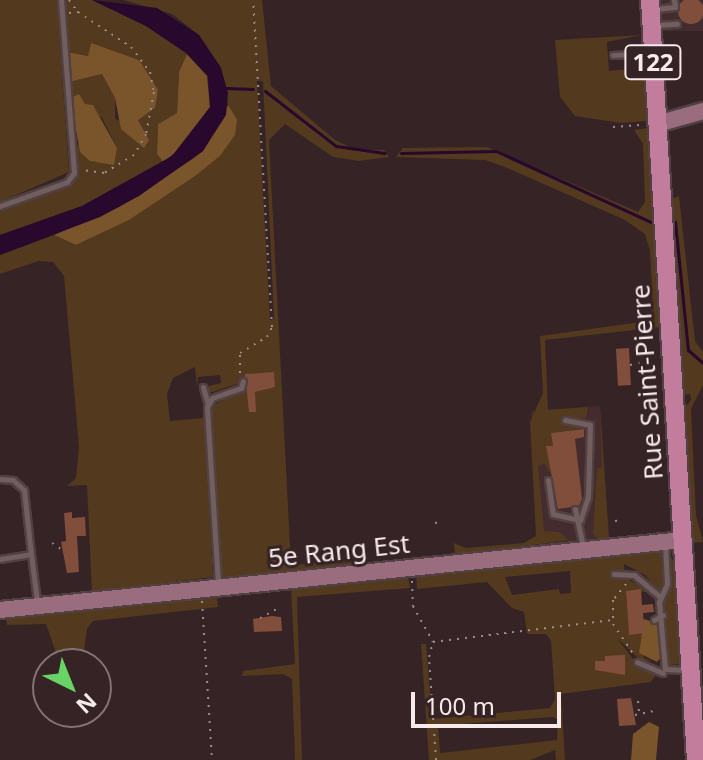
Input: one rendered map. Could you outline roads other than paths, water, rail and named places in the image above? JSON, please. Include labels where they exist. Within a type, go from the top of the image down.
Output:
[{"type":"main road","name":"Rue Saint-Pierre","points":[[650,11],[681,400],[674,542],[691,670],[696,760]]},
{"type":"street","points":[[657,124],[703,111]]},
{"type":"street","name":"5e Rang Est","points":[[0,610],[674,542]]},
{"type":"lane","points":[[0,206],[67,182],[74,169],[61,0]]},
{"type":"lane","points":[[650,11],[675,7],[674,0]]},
{"type":"lane","points":[[650,11],[677,24]]},
{"type":"lane","points":[[613,55],[653,52]]},
{"type":"lane","points":[[208,404],[212,398],[241,388],[243,381]]},
{"type":"lane","points":[[203,387],[208,404],[210,589]]},
{"type":"lane","points":[[565,420],[590,425],[588,497],[580,520]]},
{"type":"lane","points":[[0,479],[13,480],[24,490],[37,606]]},
{"type":"lane","points":[[548,480],[553,514],[580,520]]},
{"type":"lane","points":[[575,509],[580,520],[584,551]]},
{"type":"lane","points":[[674,542],[667,584],[660,597],[666,671],[691,670]]},
{"type":"lane","points":[[0,559],[31,554]]},
{"type":"lane","points":[[614,574],[634,575],[660,597]]},
{"type":"lane","points":[[654,620],[663,615]]},
{"type":"lane","points":[[637,662],[663,673]]},
{"type":"waterway","points":[[225,88],[253,89]]},
{"type":"waterway","points":[[265,91],[336,146],[385,153]]},
{"type":"waterway","points":[[401,153],[496,151],[651,222]]},
{"type":"waterway","points":[[675,222],[688,350],[703,363]]}]
